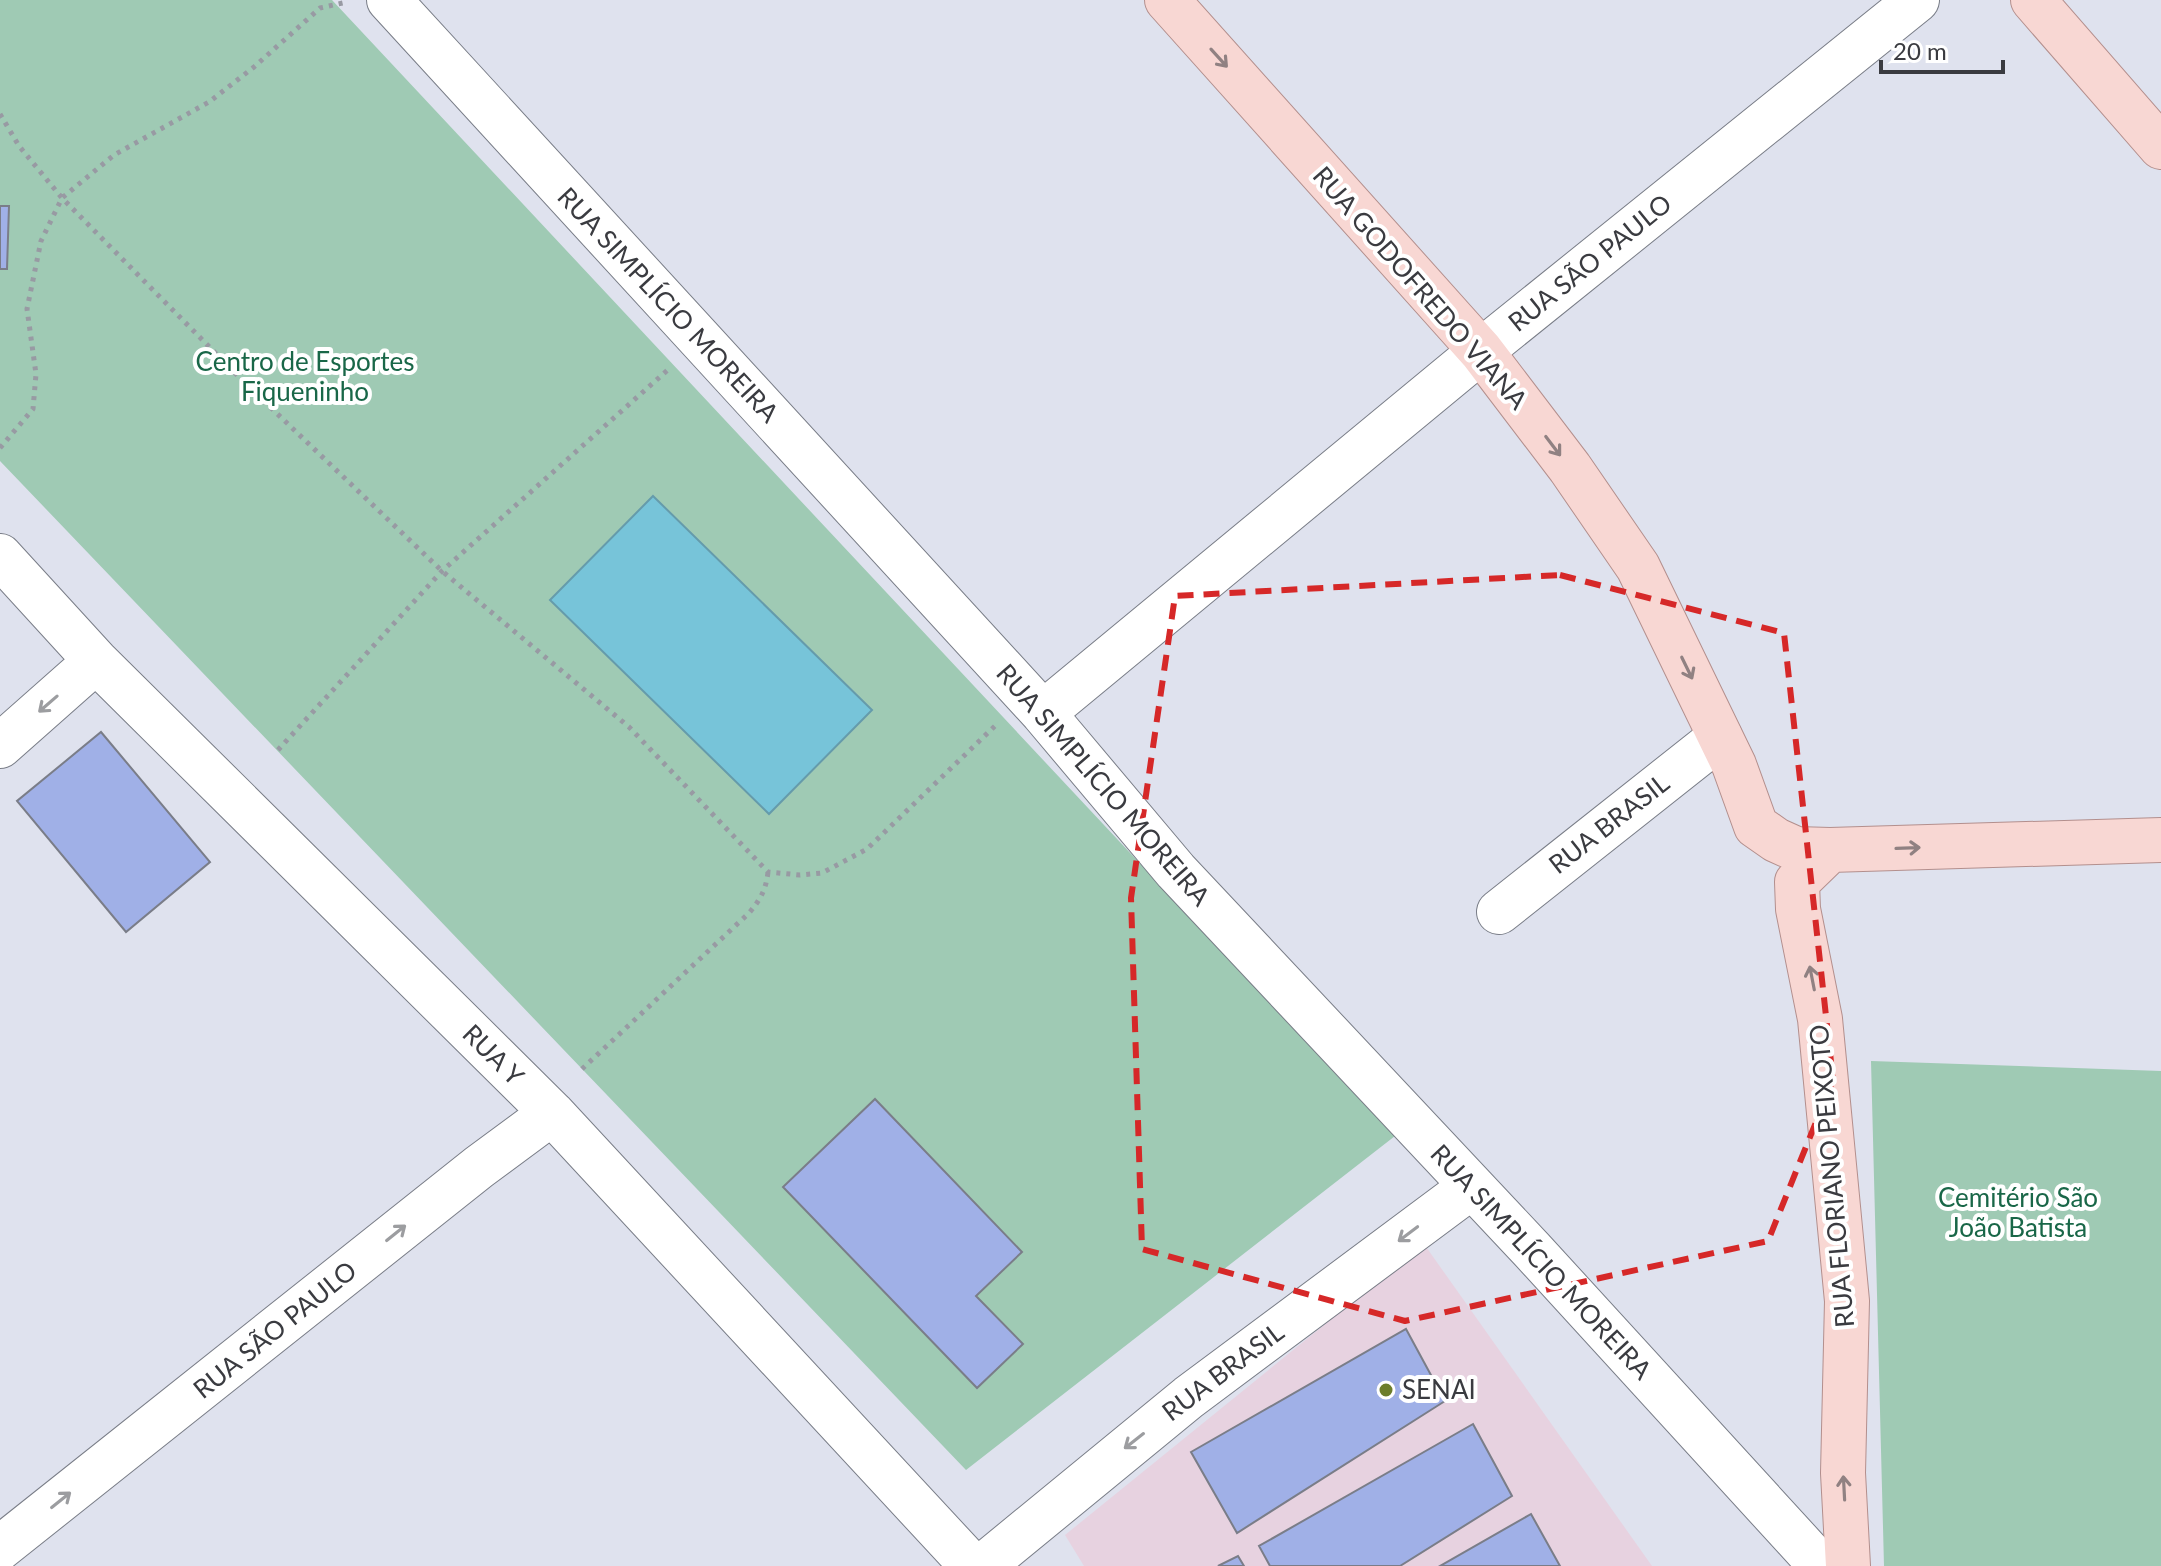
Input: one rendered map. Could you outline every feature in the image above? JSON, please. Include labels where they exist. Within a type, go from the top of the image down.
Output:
[{"type":"main road","name":"RUA GODOFREDO VIANA","points":[[1167,0],[1481,351],[1570,468],[1638,567],[1734,765],[1756,826],[1796,849],[2161,840]]},
{"type":"main road","points":[[2033,0],[2161,147]]},
{"type":"main road","name":"RUA FLORIANO PEIXOTO","points":[[1830,850],[1797,882],[1798,909],[1820,1019],[1847,1301],[1843,1473],[1848,1566]]},
{"type":"street","name":"RUA SIMPLÍCIO MOREIRA","points":[[389,0],[1023,715],[1176,871],[1821,1566]]},
{"type":"street","name":"RUA SÃO PAULO","points":[[1023,715],[1917,0]]},
{"type":"street","name":"RUA Y","points":[[0,556],[96,661],[552,1113],[972,1566]]},
{"type":"street","points":[[0,746],[96,661]]},
{"type":"street","name":"RUA BRASIL","points":[[1499,912],[1720,737]]},
{"type":"street","name":"RUA SÃO PAULO","points":[[12,1543],[479,1167],[552,1113]]},
{"type":"street","name":"RUA BRASIL","points":[[983,1566],[1189,1397],[1471,1187]]},
{"type":"path","points":[[0,448],[33,409],[36,374],[27,309],[41,241],[62,198],[114,155],[209,102],[320,8],[356,0]]},
{"type":"path","points":[[0,114],[19,146],[62,198],[246,384],[442,571],[629,727],[768,872],[800,875],[822,873],[867,849],[1023,715]]},
{"type":"path","points":[[278,750],[442,571],[675,364]]},
{"type":"path","points":[[582,1069],[749,913],[760,901],[768,872]]},
{"type":"highlighted area","points":[[1560,575],[1784,633],[1833,1080],[1768,1241],[1405,1321],[1142,1249],[1131,898],[1175,596]]},
{"type":"shaded area","name":"SENAI","points":[[1424,1244],[1652,1566],[1084,1566],[1065,1535]]},
{"type":"green space","name":"Centro de Esportes Fiqueninho","points":[[0,0],[332,0],[1395,1136],[966,1470],[0,461]]},
{"type":"green space","name":"Cemitério São João Batista","points":[[1871,1061],[2161,1071],[2161,1566],[1884,1566]]},
{"type":"water","points":[[653,496],[872,710],[769,814],[550,600]]},
{"type":"building","points":[[0,206],[9,206],[7,269],[0,269]]},
{"type":"building","points":[[101,732],[210,862],[126,932],[17,801]]},
{"type":"building","points":[[875,1099],[1022,1252],[976,1296],[1023,1344],[977,1388],[783,1187]]},
{"type":"building","points":[[1406,1329],[1445,1401],[1237,1533],[1191,1452]]},
{"type":"building","points":[[1473,1424],[1512,1496],[1400,1566],[1270,1566],[1259,1546]]},
{"type":"building","points":[[1531,1514],[1560,1566],[1440,1566]]},
{"type":"building","points":[[1238,1556],[1244,1566],[1218,1566]]},
{"type":"place","name":"SENAI","points":[[1386,1390]]}]
